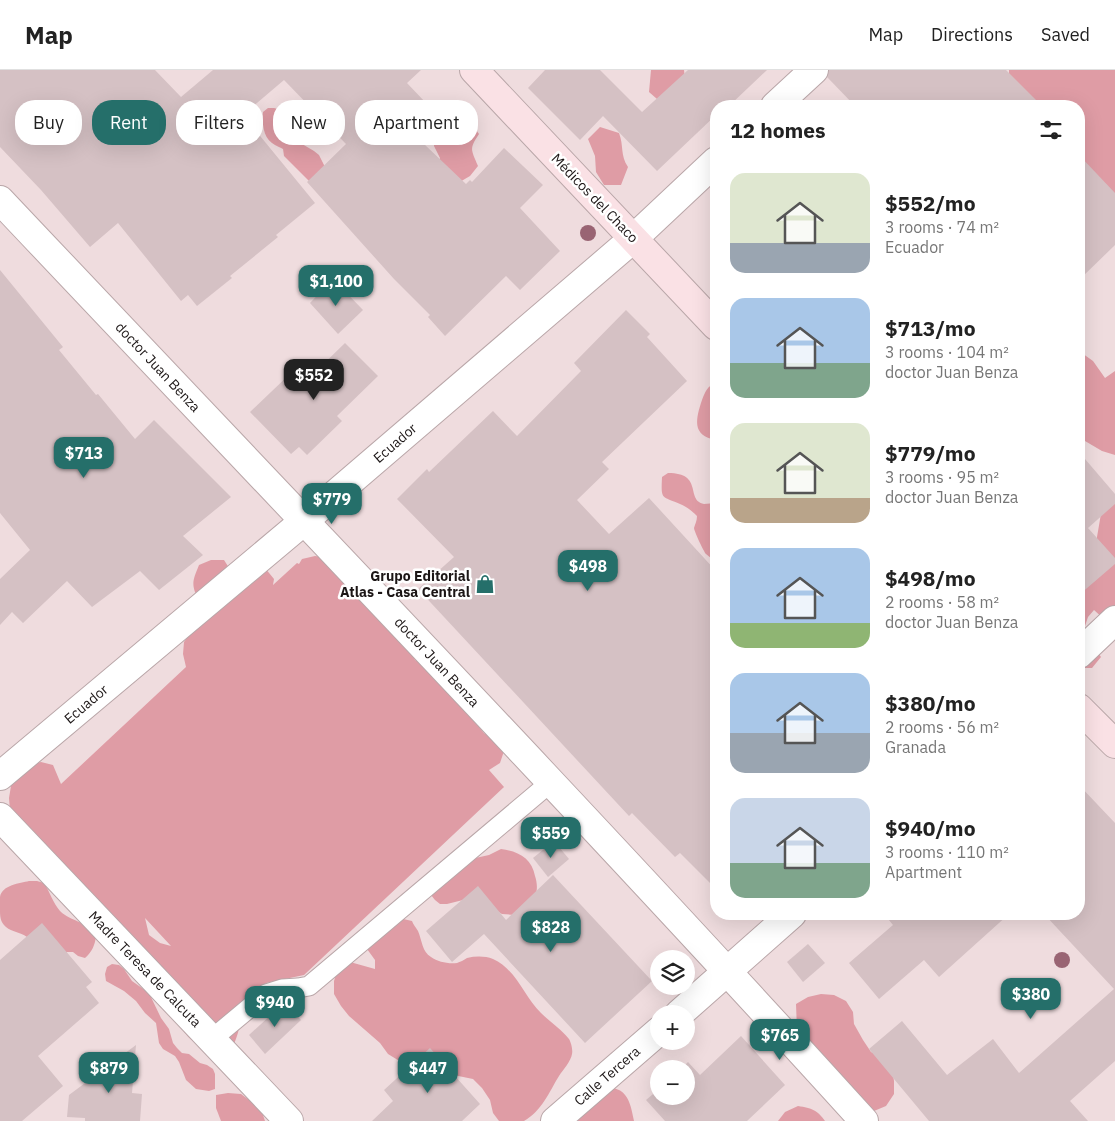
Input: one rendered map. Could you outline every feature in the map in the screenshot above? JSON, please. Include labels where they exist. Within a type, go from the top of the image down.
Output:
[{"type":"main road","name":"Médicos del Chaco","points":[[474,70],[710,320]]},
{"type":"main road","points":[[1085,714],[1115,744]]},
{"type":"street","points":[[782,100],[814,70]]},
{"type":"street","name":"Ecuador","points":[[0,776],[304,521],[634,238],[710,168]]},
{"type":"street","name":"doctor Juan Benza","points":[[0,200],[551,782],[864,1121]]},
{"type":"street","points":[[1085,648],[1115,620]]},
{"type":"street","name":"Madre Teresa de Calcuta","points":[[0,817],[289,1121]]},
{"type":"street","points":[[690,1005],[785,920]]},
{"type":"street","name":"Calle Tercera","points":[[555,1121],[650,1039]]},
{"type":"lane","points":[[212,1039],[266,994],[282,989],[309,986],[551,782]]},
{"type":"shaded area","points":[[651,70],[684,70],[685,80],[657,99],[649,92]]},
{"type":"shaded area","points":[[1009,70],[1115,70],[1115,218],[1092,175],[1085,170],[1085,100],[1019,100],[1009,83]]},
{"type":"shaded area","points":[[268,108],[273,108],[273,144],[267,137],[264,129],[263,112]]},
{"type":"shaded area","points":[[600,127],[619,133],[624,158],[628,167],[621,185],[604,185],[596,172],[595,156],[588,139]]},
{"type":"shaded area","points":[[276,145],[304,145],[319,155],[325,167],[312,184],[284,156],[283,149]]},
{"type":"shaded area","points":[[473,145],[472,149],[478,166],[470,176],[458,183],[436,170],[440,158],[434,146]]},
{"type":"shaded area","points":[[1085,355],[1093,361],[1105,378],[1115,371],[1115,455],[1102,451],[1085,441]]},
{"type":"shaded area","points":[[710,386],[710,438],[702,435],[697,425],[700,407]]},
{"type":"shaded area","points":[[668,473],[686,477],[698,502],[710,504],[710,557],[706,554],[694,528],[697,516],[685,506],[669,500],[662,494],[662,477]]},
{"type":"shaded area","points":[[1115,494],[1115,635],[1105,620],[1094,610],[1088,617],[1085,626],[1085,569],[1096,562],[1097,537],[1103,502]]},
{"type":"shaded area","points":[[315,556],[329,558],[410,647],[415,660],[427,665],[484,733],[495,740],[504,751],[500,763],[489,770],[504,787],[304,975],[266,983],[235,1011],[239,1023],[234,1044],[207,1050],[186,1035],[178,1020],[10,811],[9,798],[11,786],[27,765],[41,762],[53,765],[61,784],[186,667],[183,654],[184,642],[192,631],[199,601],[193,583],[199,565],[211,560],[224,560],[231,571],[265,568],[274,579],[273,585],[297,563],[299,564],[302,559]],"holes":[[[145,918],[171,946],[160,943],[149,935]]]},
{"type":"shaded area","points":[[1085,635],[1101,657],[1092,668],[1085,668]]},
{"type":"shaded area","points":[[501,849],[523,856],[531,864],[536,881],[537,891],[534,898],[515,915],[502,914],[490,907],[467,899],[440,904],[431,895],[471,859],[489,855]]},
{"type":"shaded area","points":[[29,881],[44,883],[60,911],[88,927],[96,936],[93,948],[85,958],[73,952],[67,952],[63,956],[24,935],[8,929],[3,923],[0,914],[1,893],[12,885]]},
{"type":"shaded area","points":[[399,918],[412,921],[426,952],[437,960],[457,963],[467,958],[487,957],[501,964],[514,977],[535,1007],[569,1039],[572,1050],[570,1060],[540,1107],[524,1121],[499,1121],[493,1113],[490,1100],[473,1079],[424,1069],[413,1061],[401,1062],[388,1054],[380,1043],[349,1016],[341,1006],[334,994],[334,981],[338,968],[350,962],[375,969],[375,960],[367,949],[369,935]]},
{"type":"shaded area","points":[[112,964],[119,965],[132,981],[149,993],[177,1048],[182,1053],[189,1054],[200,1063],[213,1069],[215,1089],[209,1091],[196,1089],[186,1080],[175,1056],[163,1049],[159,1043],[156,1023],[136,1001],[124,991],[106,981],[107,967]]},
{"type":"shaded area","points":[[821,994],[834,995],[846,1001],[853,1012],[854,1024],[871,1052],[884,1058],[892,1069],[894,1094],[886,1106],[874,1111],[797,1030],[796,1004],[808,997]]},
{"type":"shaded area","points":[[612,1088],[618,1089],[626,1096],[634,1121],[576,1121]]},
{"type":"shaded area","points":[[228,1093],[241,1094],[261,1109],[265,1121],[221,1121],[216,1108],[216,1095]]},
{"type":"shaded area","points":[[798,1106],[814,1110],[825,1121],[778,1121],[785,1112]]},
{"type":"building","points":[[0,70],[155,70],[181,97],[213,70],[421,70],[407,83],[423,100],[355,100],[355,145],[425,145],[466,184],[470,180],[472,182],[504,148],[543,185],[520,208],[560,251],[520,290],[506,276],[445,336],[428,317],[430,315],[394,279],[307,182],[346,144],[345,100],[303,100],[284,80],[261,100],[176,100],[176,145],[263,145],[263,139],[315,203],[276,235],[278,237],[230,276],[232,278],[197,306],[188,295],[181,301],[118,223],[90,247],[41,190],[0,147]]},
{"type":"building","points":[[545,70],[600,70],[642,112],[688,70],[767,70],[735,100],[710,100],[710,121],[657,171],[603,116],[580,140],[528,88]]},
{"type":"building","points":[[829,70],[1006,70],[1036,100],[849,100],[827,77]]},
{"type":"building","points":[[1085,161],[1115,193],[1115,245],[1085,274]]},
{"type":"building","points":[[0,270],[63,347],[59,350],[135,439],[154,420],[231,497],[183,536],[203,555],[159,590],[140,571],[92,607],[67,581],[23,623],[12,612],[0,625],[0,579],[30,550],[0,513]]},
{"type":"building","points":[[333,279],[363,310],[338,334],[310,303]]},
{"type":"building","points":[[626,310],[650,334],[647,337],[687,381],[602,462],[609,469],[577,500],[609,534],[649,498],[710,564],[710,883],[680,853],[675,857],[632,813],[629,816],[418,589],[454,557],[397,499],[427,469],[429,472],[493,411],[517,436],[581,371],[574,363]]},
{"type":"building","points":[[345,343],[378,376],[337,416],[342,421],[307,455],[299,447],[291,454],[250,412],[294,370],[305,382]]},
{"type":"building","points":[[1085,459],[1115,494],[1115,504],[1088,528],[1115,558],[1115,564],[1085,590]]},
{"type":"building","points":[[1085,791],[1115,823],[1115,1061],[1070,1101],[1088,1121],[929,1121],[869,1049],[902,1021],[947,1075],[993,1039],[1019,1073],[1114,989],[1050,920],[1085,920]]},
{"type":"building","points":[[554,841],[569,859],[548,877],[533,858]]},
{"type":"building","points":[[553,875],[650,979],[650,983],[585,1043],[484,934],[452,962],[426,931],[478,886],[506,920]]},
{"type":"building","points":[[889,920],[1002,920],[939,977],[924,960],[879,999],[849,963],[893,925]]},
{"type":"building","points":[[42,923],[92,982],[86,987],[99,1003],[38,1056],[63,1086],[22,1121],[0,1121],[0,960]]},
{"type":"building","points":[[808,944],[825,963],[803,982],[787,962]]},
{"type":"building","points":[[285,1002],[301,1020],[265,1054],[249,1035]]},
{"type":"building","points":[[741,1036],[785,1085],[747,1121],[665,1121],[651,1105],[695,1105],[695,1070],[700,1075]]},
{"type":"building","points":[[136,1045],[132,1093],[142,1094],[140,1121],[85,1121],[85,1118],[67,1117],[69,1095]]},
{"type":"building","points":[[430,1048],[480,1104],[462,1121],[372,1121],[393,1101],[384,1090]]},
{"type":"place","name":"Grupo Editorial Atlas - Casa Central","points":[[485,584]]}]
